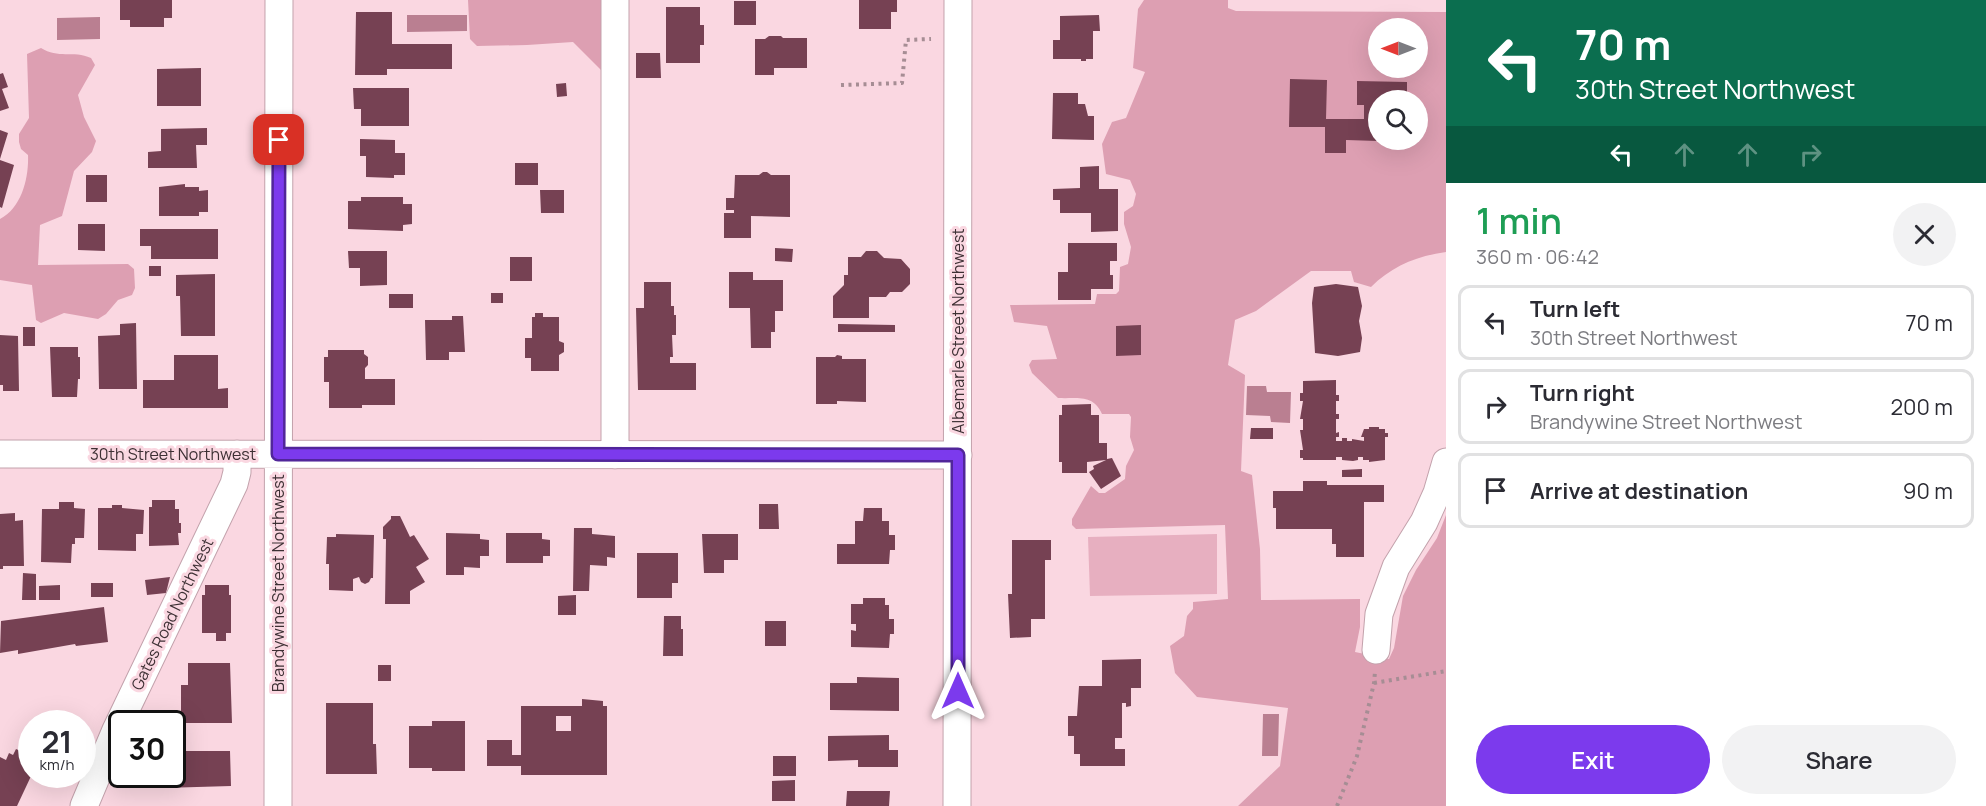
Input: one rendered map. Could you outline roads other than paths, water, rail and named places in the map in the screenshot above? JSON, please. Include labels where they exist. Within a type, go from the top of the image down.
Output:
[{"type":"street","name":"Brandywine Street Northwest","points":[[278,806],[279,0]]},
{"type":"street","points":[[615,0],[615,455]]},
{"type":"street","name":"Albemarle Street Northwest","points":[[957,806],[958,0]]},
{"type":"street","name":"30th Street Northwest","points":[[0,454],[958,455]]},
{"type":"street","name":"Gates Road Northwest","points":[[84,806],[116,730],[234,484],[237,454]]},
{"type":"street","points":[[1376,650],[1379,614],[1396,567],[1424,522],[1437,494],[1446,462]]}]
